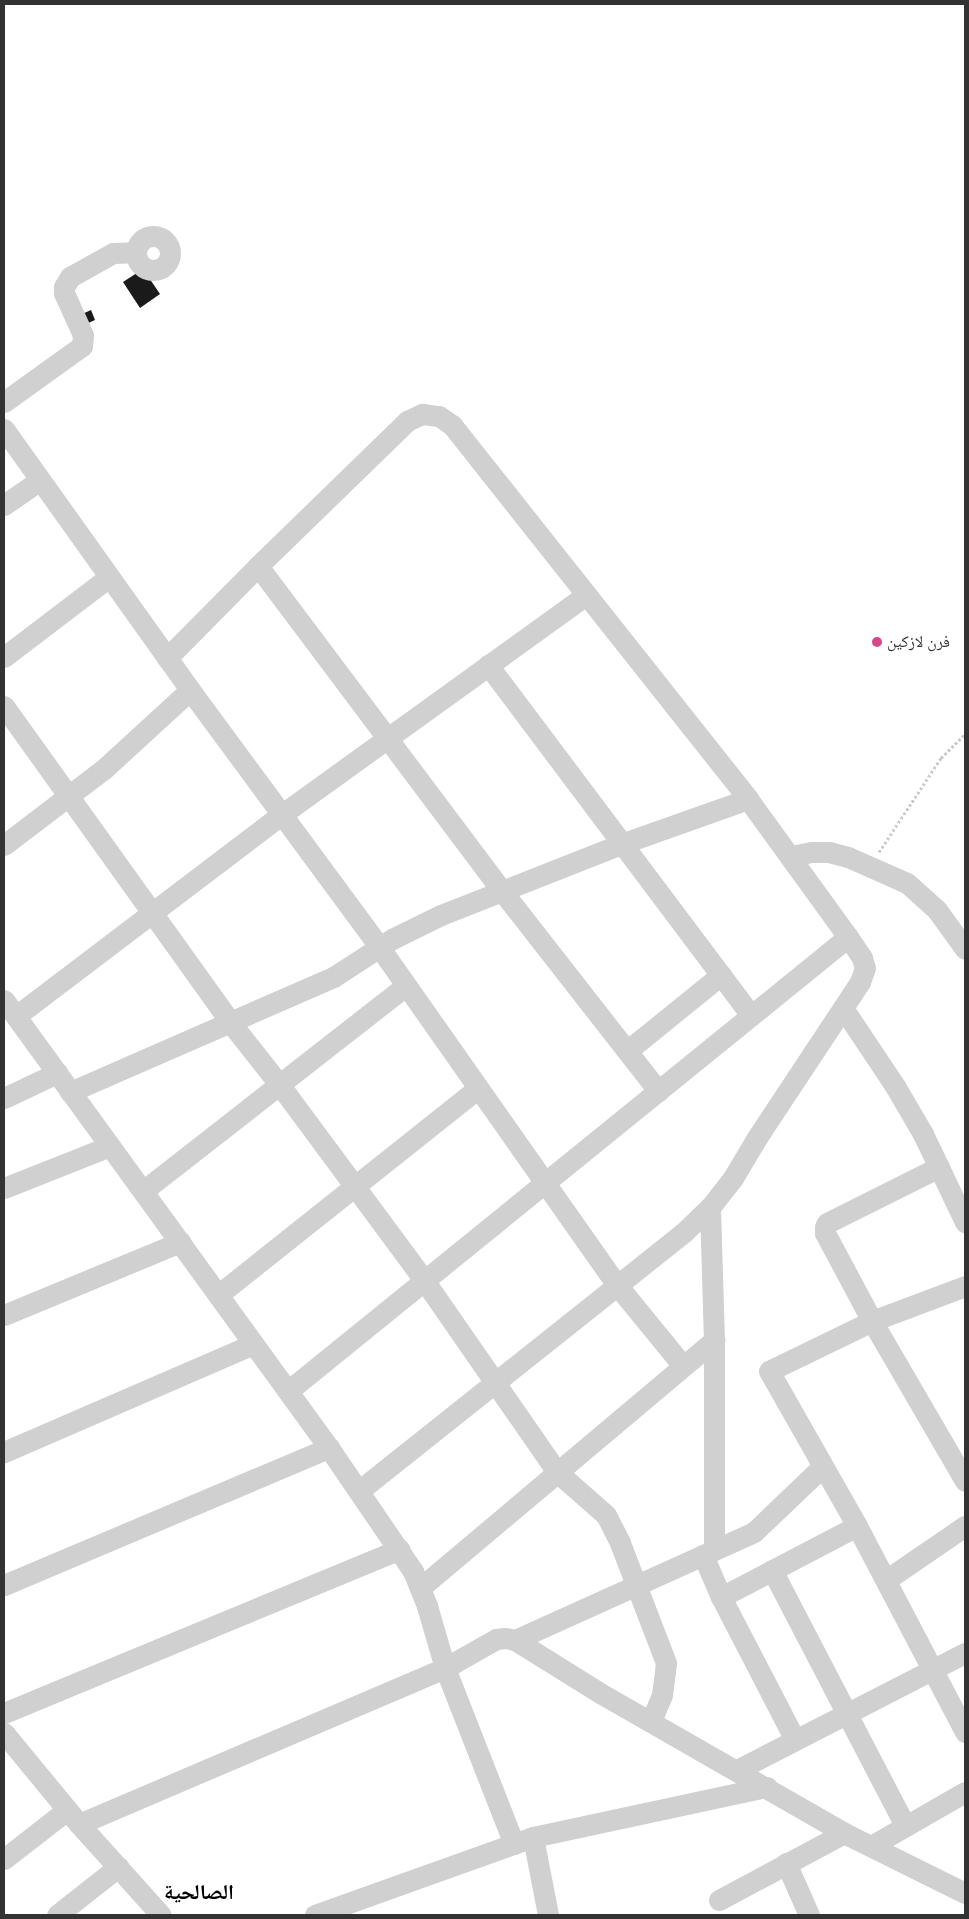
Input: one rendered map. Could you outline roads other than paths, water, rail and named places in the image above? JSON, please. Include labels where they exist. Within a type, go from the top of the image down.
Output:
[{"type":"street","points":[[4,402],[82,346],[83,335],[64,293],[64,288],[70,277],[113,253],[136,252]]},
{"type":"street","points":[[167,658],[258,566],[407,421],[414,416],[430,414],[446,420],[452,425],[748,799],[848,937],[862,958],[865,968],[860,982],[758,1136],[733,1178],[710,1207],[683,1233],[494,1381],[359,1491]]},
{"type":"street","points":[[4,429],[190,690],[380,948],[477,1089],[617,1285],[683,1366]]},
{"type":"street","points":[[4,505],[40,480]]},
{"type":"street","points":[[258,566],[502,891],[658,1091]]},
{"type":"street","points":[[4,657],[109,578]]},
{"type":"street","points":[[548,1915],[523,1841],[444,1668],[413,1571],[329,1448],[10,1008],[151,913],[388,737],[586,595]]},
{"type":"street","points":[[488,665],[624,843],[751,1015]]},
{"type":"street","points":[[4,845],[105,768],[190,690]]},
{"type":"street","points":[[4,706],[230,1022],[279,1084],[424,1280],[558,1472],[606,1514],[620,1543],[634,1585],[666,1663],[662,1695],[651,1721]]},
{"type":"street","points":[[70,1092],[335,976],[392,939],[440,915],[624,843],[748,799]]},
{"type":"street","points":[[790,856],[812,852],[830,852],[870,866],[906,883],[922,894],[938,910],[965,949]]},
{"type":"street","points":[[288,1391],[848,937]]},
{"type":"street","points":[[627,1051],[722,975]]},
{"type":"street","points":[[143,1191],[405,986]]},
{"type":"street","points":[[843,1008],[895,1086],[939,1167],[965,1222]]},
{"type":"street","points":[[4,1098],[57,1073]]},
{"type":"street","points":[[218,1295],[477,1089]]},
{"type":"street","points":[[4,1188],[110,1146]]},
{"type":"street","points":[[939,1167],[828,1223],[825,1227],[825,1234],[872,1322],[965,1481]]},
{"type":"street","points":[[710,1207],[714,1340],[708,1552],[721,1596],[795,1740]]},
{"type":"street","points":[[4,1315],[180,1242]]},
{"type":"street","points":[[965,1286],[872,1322],[769,1371],[857,1526],[965,1732]]},
{"type":"street","points":[[420,1588],[714,1340]]},
{"type":"street","points":[[4,1452],[254,1344]]},
{"type":"street","points":[[4,1585],[329,1448]]},
{"type":"street","points":[[515,1640],[754,1532],[823,1466]]},
{"type":"street","points":[[721,1596],[857,1526]]},
{"type":"street","points":[[886,1580],[965,1526]]},
{"type":"street","points":[[4,1713],[399,1549]]},
{"type":"street","points":[[772,1570],[848,1713],[905,1826]]},
{"type":"street","points":[[4,1859],[73,1817],[444,1668],[496,1639],[505,1638],[515,1640],[844,1833],[965,1893]]},
{"type":"street","points":[[737,1770],[965,1653]]},
{"type":"street","points":[[4,1734],[73,1817],[161,1915]]},
{"type":"street","points":[[315,1915],[523,1841],[767,1787]]},
{"type":"street","points":[[871,1846],[965,1792]]},
{"type":"street","points":[[719,1900],[844,1833]]},
{"type":"street","points":[[786,1864],[809,1915]]},
{"type":"street","points":[[57,1915],[118,1867]]},
{"type":"place","name":"فرن لازكين","points":[[877,642]]},
{"type":"district","name":"الصالحية","points":[[199,1892]]}]
